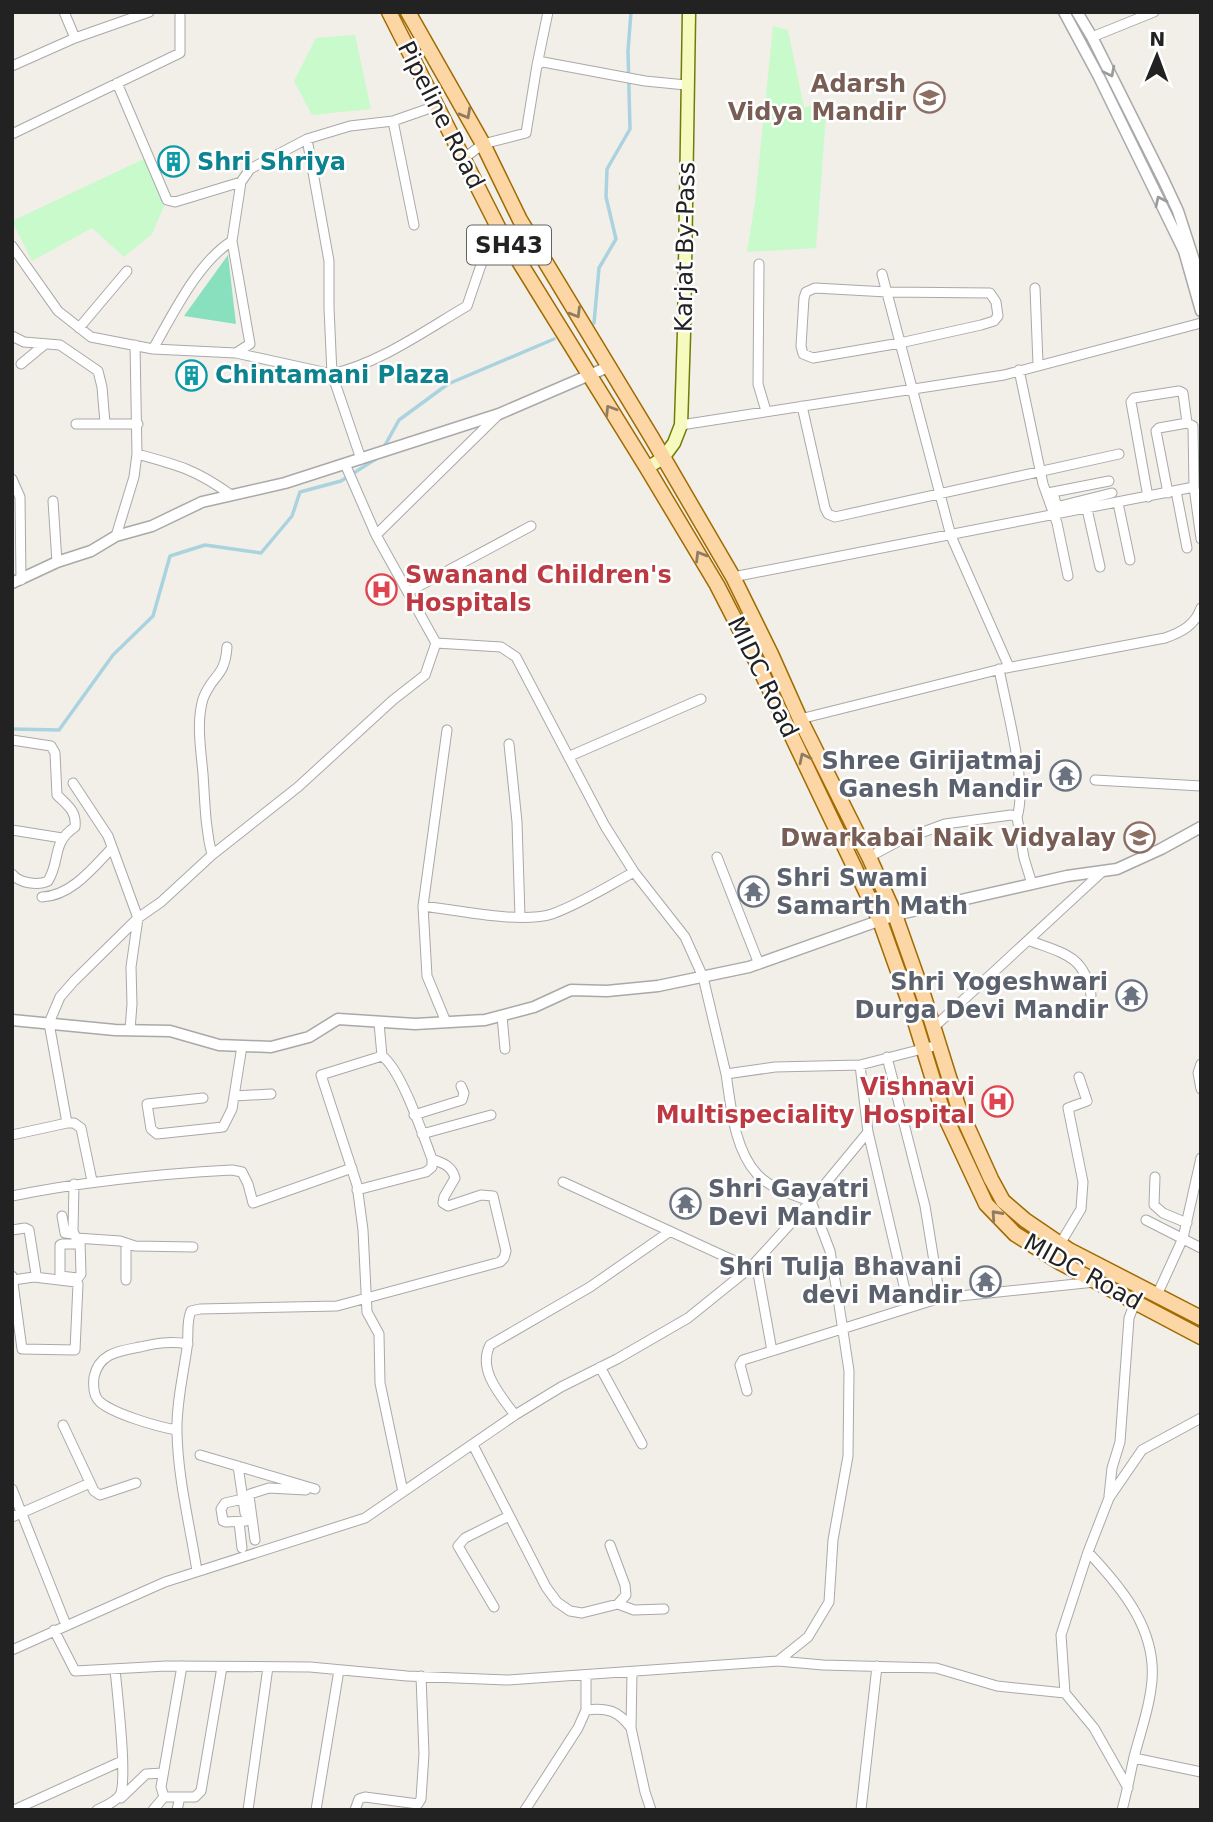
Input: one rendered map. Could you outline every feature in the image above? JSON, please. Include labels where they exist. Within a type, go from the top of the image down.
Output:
[{"type":"main road","name":"Pipeline Road","points":[[388,12],[499,229],[647,468]]},
{"type":"main road","name":"Pipeline Road","points":[[408,12],[483,144],[526,230],[663,458]]},
{"type":"main road","name":"Karjat By-Pass","points":[[647,468],[663,458],[674,443],[681,425],[689,12]]},
{"type":"main road","name":"MIDC Road","points":[[663,458],[733,578],[869,857],[895,915],[958,1106],[990,1179],[1003,1201],[1060,1244],[1201,1318]]},
{"type":"main road","name":"MIDC Road","points":[[647,468],[718,585],[757,661],[880,921],[909,1002],[943,1112],[986,1204],[1015,1234],[1061,1263],[1201,1337]]},
{"type":"street","points":[[64,12],[75,38]]},
{"type":"street","points":[[12,66],[75,38],[149,12]]},
{"type":"street","points":[[12,134],[180,53],[180,12]]},
{"type":"street","points":[[463,159],[483,144],[526,133],[548,12]]},
{"type":"street","points":[[1064,12],[1099,77],[1184,251],[1201,310]]},
{"type":"street","points":[[1077,12],[1178,211],[1201,282]]},
{"type":"street","points":[[1092,37],[1153,12]]},
{"type":"street","points":[[537,65],[543,62],[645,81],[686,85]]},
{"type":"street","points":[[117,83],[167,200],[175,202],[241,182]]},
{"type":"street","points":[[236,352],[250,344],[232,241],[241,182],[250,169],[307,139],[350,126],[393,121],[436,106]]},
{"type":"street","points":[[393,121],[414,225]]},
{"type":"street","points":[[307,139],[329,261],[328,308],[332,374],[364,458]]},
{"type":"street","points":[[12,246],[58,311],[91,337],[153,349],[236,352],[332,374],[348,370],[395,349],[467,306],[482,262],[499,229]]},
{"type":"street","points":[[153,349],[187,292],[218,249],[232,241]]},
{"type":"street","points":[[759,264],[758,384],[766,411]]},
{"type":"street","points":[[79,328],[127,271]]},
{"type":"street","points":[[800,719],[1009,667],[951,536],[882,274]]},
{"type":"street","points":[[1035,288],[1038,364]]},
{"type":"street","points":[[809,289],[887,292],[990,293],[996,302],[998,316],[994,321],[900,343],[813,358],[803,354],[804,298],[809,289]]},
{"type":"street","points":[[681,425],[1004,375],[1201,323]]},
{"type":"street","points":[[12,336],[24,342],[60,345],[98,371],[105,423]]},
{"type":"street","points":[[21,364],[44,345]]},
{"type":"street","points":[[116,536],[134,478],[137,454],[135,345]]},
{"type":"street","points":[[12,479],[20,497],[17,582],[57,562],[91,551],[116,536],[152,526],[202,502],[347,468],[364,458],[499,414],[608,367]]},
{"type":"street","points":[[1018,370],[1041,470],[1057,506],[1067,508],[1111,499],[1148,497],[1194,487]]},
{"type":"street","points":[[1148,497],[1131,402],[1134,398],[1181,391],[1187,423]]},
{"type":"street","points":[[802,405],[825,508],[831,516],[847,516],[1119,454]]},
{"type":"street","points":[[376,535],[499,414]]},
{"type":"street","points":[[1187,548],[1156,431],[1159,428],[1187,423],[1194,426],[1194,487],[1201,539]]},
{"type":"street","points":[[76,424],[138,424]]},
{"type":"street","points":[[137,454],[177,464],[205,476],[231,495]]},
{"type":"street","points":[[67,1123],[49,1023],[60,998],[138,918],[161,902],[212,855],[298,787],[393,700],[425,675],[436,643],[376,535],[347,468]]},
{"type":"street","points":[[1050,493],[1109,481]]},
{"type":"street","points":[[1050,493],[1068,576]]},
{"type":"street","points":[[1111,499],[1130,559]]},
{"type":"street","points":[[52,501],[57,562]]},
{"type":"street","points":[[1089,505],[1100,567]]},
{"type":"street","points":[[733,578],[1054,515],[1067,508]]},
{"type":"street","points":[[408,592],[531,526]]},
{"type":"street","points":[[1002,669],[1165,638],[1181,632],[1197,619],[1201,608]]},
{"type":"street","points":[[436,643],[501,647],[516,657],[605,825],[634,872],[685,937],[703,977],[742,1149],[757,1174],[782,1191],[811,1201]]},
{"type":"street","points":[[212,855],[204,813],[200,727],[203,701],[211,683],[222,672],[226,663],[227,647]]},
{"type":"street","points":[[1002,669],[1020,783],[1020,807],[1017,817],[1024,858],[1032,884]]},
{"type":"street","points":[[570,756],[701,699]]},
{"type":"street","points":[[446,1022],[427,976],[423,906],[447,730]]},
{"type":"street","points":[[12,740],[51,746],[55,753],[57,795],[76,817],[75,827],[58,844],[53,874],[48,881],[39,883],[17,880],[12,874]]},
{"type":"street","points":[[509,744],[517,822],[520,917]]},
{"type":"street","points":[[1095,780],[1201,786]]},
{"type":"street","points":[[73,783],[108,836],[138,918],[131,967],[130,1030]]},
{"type":"street","points":[[869,857],[899,841],[945,824],[1003,814],[1017,817]]},
{"type":"street","points":[[12,1020],[170,1031],[219,1045],[271,1047],[309,1037],[338,1019],[379,1023],[485,1020],[534,1007],[570,990],[607,991],[657,986],[703,977],[759,964],[895,915],[1032,884],[1117,869],[1201,828]]},
{"type":"street","points":[[12,830],[62,838]]},
{"type":"street","points":[[42,897],[63,893],[86,875],[112,848]]},
{"type":"street","points":[[717,857],[759,964]]},
{"type":"street","points":[[933,1028],[1103,871]]},
{"type":"street","points":[[423,906],[520,917],[552,914],[634,872]]},
{"type":"street","points":[[1028,940],[1066,955],[1079,964],[1088,975],[1091,995]]},
{"type":"street","points":[[502,1016],[505,1049]]},
{"type":"street","points":[[379,1023],[382,1056]]},
{"type":"street","points":[[726,1074],[775,1067],[860,1065],[938,1045]]},
{"type":"street","points":[[203,1098],[148,1104],[150,1129],[157,1134],[223,1126],[230,1115],[242,1046]]},
{"type":"street","points":[[357,1190],[426,1172],[432,1167],[432,1159],[399,1080],[388,1060],[382,1056]]},
{"type":"street","points":[[382,1056],[321,1075],[357,1190],[363,1230],[367,1312],[379,1334],[380,1383],[402,1492]]},
{"type":"street","points":[[887,1057],[925,1206],[940,1298]]},
{"type":"street","points":[[1201,1064],[1198,1073],[1201,1089]]},
{"type":"street","points":[[860,1065],[867,1132],[909,1307]]},
{"type":"street","points":[[1060,1244],[1081,1209],[1083,1182],[1068,1108],[1087,1101],[1079,1077]]},
{"type":"street","points":[[414,1115],[462,1100],[464,1093],[461,1086]]},
{"type":"street","points":[[234,1096],[271,1094]]},
{"type":"street","points":[[422,1135],[491,1115]]},
{"type":"street","points":[[12,1135],[74,1123],[81,1129],[92,1181]]},
{"type":"street","points":[[12,1650],[165,1582],[365,1518],[515,1415],[688,1318],[753,1265],[811,1201],[867,1132]]},
{"type":"street","points":[[1157,1295],[1183,1238],[1197,1198],[1201,1158]]},
{"type":"street","points":[[197,1571],[178,1457],[177,1430],[191,1311],[327,1307],[367,1299],[500,1262],[506,1251],[493,1196],[481,1195],[447,1206],[443,1203],[444,1197],[455,1178],[454,1172],[449,1166],[432,1159]]},
{"type":"street","points":[[12,1196],[92,1181],[232,1170],[242,1172],[253,1203],[352,1168]]},
{"type":"street","points":[[1155,1177],[1154,1205],[1163,1213],[1187,1223]]},
{"type":"street","points":[[564,1182],[669,1232],[753,1265]]},
{"type":"street","points":[[74,1184],[78,1239]]},
{"type":"street","points":[[778,1661],[808,1637],[829,1602],[833,1540],[848,1456],[849,1371],[843,1328],[830,1251],[811,1201]]},
{"type":"street","points":[[62,1216],[65,1233],[78,1239],[120,1241],[135,1246],[193,1247]]},
{"type":"street","points":[[1146,1220],[1201,1248]]},
{"type":"street","points":[[12,1230],[29,1230],[36,1274],[34,1277]]},
{"type":"street","points":[[515,1415],[487,1371],[486,1353],[490,1345],[590,1287],[669,1232]]},
{"type":"street","points":[[126,1244],[126,1280]]},
{"type":"street","points":[[753,1265],[772,1351]]},
{"type":"street","points":[[34,1277],[78,1284],[75,1350],[22,1349],[12,1278],[34,1277]]},
{"type":"street","points":[[747,1391],[740,1365],[743,1360],[909,1307],[940,1298],[1097,1282]]},
{"type":"street","points":[[1109,1498],[1112,1468],[1120,1442],[1125,1343],[1129,1318],[1141,1287]]},
{"type":"street","points":[[177,1430],[160,1427],[111,1409],[99,1402],[93,1383],[95,1371],[102,1359],[118,1350],[158,1342],[188,1344]]},
{"type":"street","points":[[600,1367],[642,1444]]},
{"type":"street","points":[[1128,1788],[1094,1728],[1065,1693],[1061,1634],[1109,1498],[1142,1450],[1201,1418]]},
{"type":"street","points":[[63,1425],[94,1491],[100,1495],[136,1483]]},
{"type":"street","points":[[472,1445],[546,1587],[557,1602],[570,1611],[582,1613],[618,1604],[635,1609],[664,1609]]},
{"type":"street","points":[[200,1455],[314,1489],[261,1489],[249,1496],[243,1521],[242,1548]]},
{"type":"street","points":[[238,1466],[255,1540]]},
{"type":"street","points":[[17,1516],[90,1483]]},
{"type":"street","points":[[12,1489],[17,1516],[66,1625]]},
{"type":"street","points":[[243,1521],[223,1521],[221,1508],[225,1503],[246,1505]]},
{"type":"street","points":[[494,1607],[458,1546],[466,1538],[509,1516]]},
{"type":"street","points":[[243,1521],[251,1553]]},
{"type":"street","points":[[610,1545],[625,1585],[626,1595],[618,1604]]},
{"type":"street","points":[[1088,1552],[1128,1599],[1141,1622],[1152,1662],[1152,1685],[1122,1810]]},
{"type":"street","points":[[54,1630],[75,1671],[182,1666],[268,1667],[507,1680],[778,1661],[936,1668],[997,1686],[1065,1693]]},
{"type":"street","points":[[164,1797],[161,1787],[182,1666]]},
{"type":"street","points":[[861,1810],[877,1666]]},
{"type":"street","points":[[153,1810],[164,1797],[195,1797],[201,1791],[222,1667]]},
{"type":"street","points":[[248,1810],[268,1667]]},
{"type":"street","points":[[97,1810],[116,1801],[122,1793],[115,1669]]},
{"type":"street","points":[[316,1810],[339,1670]]},
{"type":"street","points":[[632,1672],[631,1728],[651,1810]]},
{"type":"street","points":[[525,1810],[578,1728],[586,1710],[586,1675]]},
{"type":"street","points":[[355,1810],[359,1800],[365,1797],[418,1804],[421,1799],[424,1754],[421,1676]]},
{"type":"street","points":[[586,1710],[617,1712],[631,1728]]},
{"type":"street","points":[[1134,1758],[1201,1772]]},
{"type":"street","points":[[14,1810],[122,1761]]},
{"type":"street","points":[[110,1810],[140,1778],[150,1773],[163,1773]]},
{"type":"street","points":[[177,1810],[180,1797]]},
{"type":"green space","points":[[773,26],[788,30],[804,107],[827,103],[816,248],[747,252],[755,202]]},
{"type":"green space","points":[[355,35],[371,109],[312,115],[294,81],[316,38]]},
{"type":"green space","points":[[148,157],[166,202],[152,234],[124,257],[92,228],[32,261],[12,221]]},
{"type":"green space","points":[[228,255],[236,324],[184,316]]},
{"type":"waterway","points":[[594,323],[599,268],[616,239],[606,197],[607,169],[630,129],[628,51],[631,12]]},
{"type":"waterway","points":[[384,447],[399,420],[448,384],[554,339]]},
{"type":"waterway","points":[[12,729],[59,730],[113,655],[153,616],[170,556],[205,545],[261,553],[292,516],[300,492],[341,481],[379,457]]},
{"type":"place","name":"Adarsh Vidya Mandir","points":[[929,98]]},
{"type":"place","name":"Shri Shriya","points":[[174,162]]},
{"type":"place","name":"Chintamani Plaza","points":[[192,375]]},
{"type":"place","name":"Swanand Children's Hospitals","points":[[382,589]]},
{"type":"place","name":"Shree Girijatmaj Ganesh Mandir","points":[[1065,775]]},
{"type":"place","name":"Dwarkabai Naik Vidyalay","points":[[1139,838]]},
{"type":"place","name":"Shri Swami Samarth Math","points":[[753,892]]},
{"type":"place","name":"Shri Yogeshwari Durga Devi Mandir","points":[[1131,996]]},
{"type":"place","name":"Vishnavi Multispeciality Hospital","points":[[998,1101]]},
{"type":"place","name":"Shri Gayatri Devi Mandir","points":[[685,1203]]},
{"type":"place","name":"Shri Tulja Bhavani devi Mandir","points":[[985,1281]]}]
